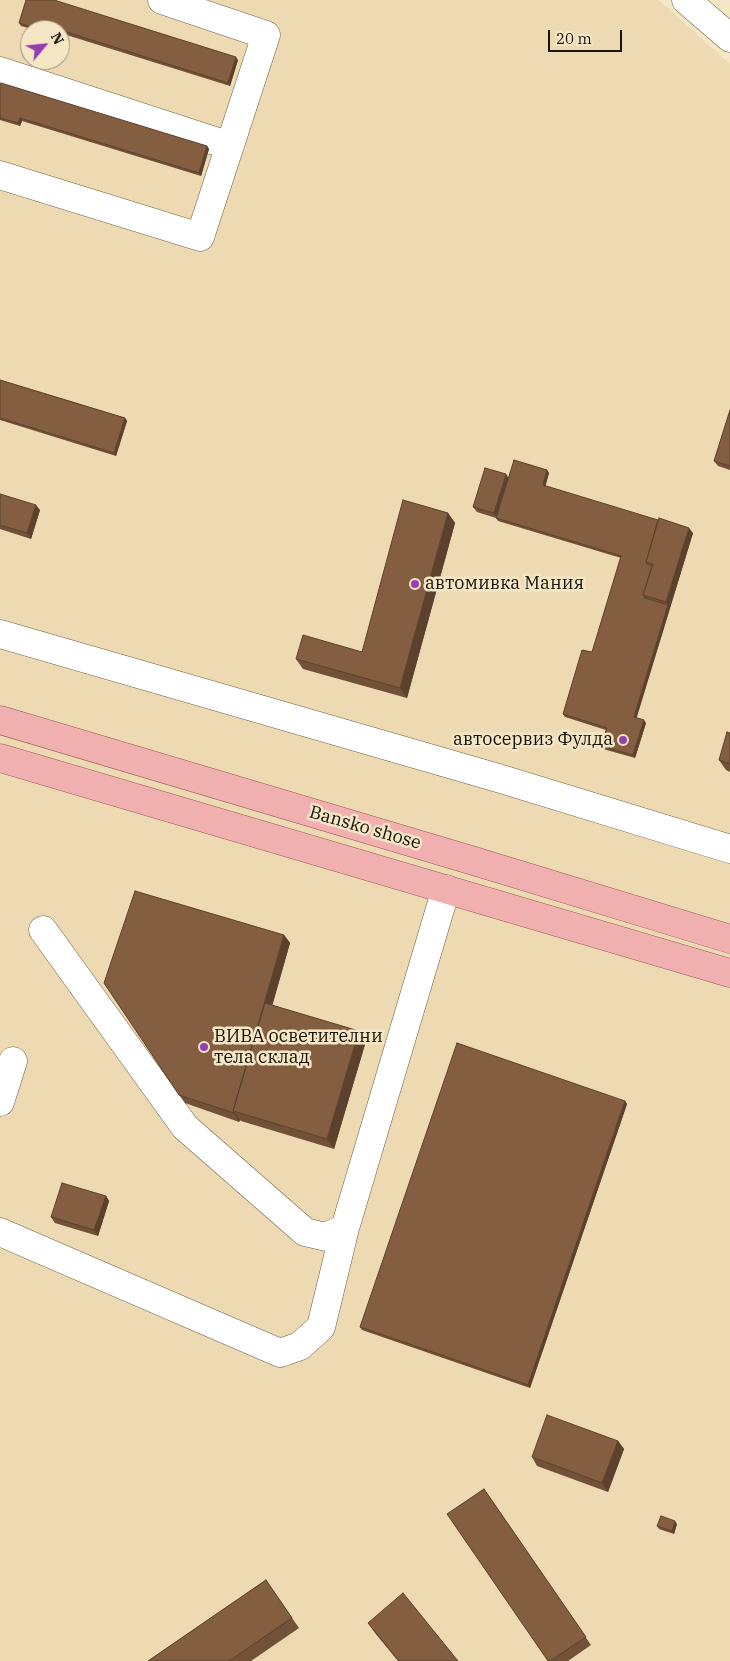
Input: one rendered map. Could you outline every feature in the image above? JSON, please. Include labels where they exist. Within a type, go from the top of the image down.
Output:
[{"type":"main road","name":"Bansko shose","points":[[0,720],[730,939]]},
{"type":"main road","name":"Bansko shose","points":[[0,758],[730,973]]},
{"type":"street","points":[[0,175],[200,237],[266,34],[162,0]]},
{"type":"street","points":[[686,0],[730,38]]},
{"type":"street","points":[[0,71],[230,146]]},
{"type":"street","points":[[0,634],[498,778],[730,849]]},
{"type":"street","points":[[0,1232],[280,1353],[300,1346],[321,1327],[345,1228],[446,889]]},
{"type":"street","points":[[43,930],[185,1127],[305,1232],[326,1238],[345,1228]]},
{"type":"street","points":[[0,1102],[13,1061]]},
{"type":"shaded area","points":[[0,0],[659,0],[730,64],[730,1661],[0,1661]]},
{"type":"building","points":[[26,0],[54,0],[236,57],[228,83],[70,33],[70,20],[20,20],[19,23]]},
{"type":"building","points":[[1,83],[207,146],[199,173],[20,118],[18,123],[0,118]]},
{"type":"building","points":[[0,380],[125,418],[114,453],[0,418]]},
{"type":"building","points":[[730,410],[730,466],[714,461]]},
{"type":"building","points":[[514,460],[547,470],[543,485],[658,520],[646,562],[652,566],[643,595],[645,598],[668,605],[634,717],[644,720],[633,755],[601,746],[607,728],[563,714],[582,650],[592,652],[621,556],[496,518]]},
{"type":"building","points":[[485,468],[506,474],[494,513],[473,507]]},
{"type":"building","points":[[0,494],[36,505],[27,533],[0,525]]},
{"type":"building","name":"автомивка Мания","points":[[403,500],[448,513],[400,688],[296,659],[303,635],[362,652]]},
{"type":"building","points":[[659,518],[689,528],[666,602],[643,595],[653,564],[646,562]]},
{"type":"building","points":[[727,732],[730,733],[730,764],[719,760]]},
{"type":"building","name":"ВИВА осветителни тела склад","points":[[135,891],[284,935],[233,1111],[234,1113],[179,1095],[104,983]]},
{"type":"building","points":[[265,1003],[359,1031],[327,1139],[233,1111]]},
{"type":"building","points":[[457,1043],[625,1101],[528,1385],[360,1327]]},
{"type":"building","points":[[62,1183],[106,1196],[94,1230],[51,1217]]},
{"type":"building","points":[[547,1415],[618,1441],[602,1483],[532,1457]]},
{"type":"building","points":[[484,1489],[586,1637],[550,1661],[548,1661],[447,1514]]},
{"type":"building","points":[[661,1516],[675,1521],[672,1531],[657,1526]]},
{"type":"building","points":[[266,1580],[292,1618],[229,1661],[148,1661]]},
{"type":"building","points":[[403,1593],[458,1661],[399,1661],[368,1623]]},
{"type":"place","name":"автомивка Мания","points":[[415,584]]},
{"type":"place","name":"автосервиз Фулда","points":[[623,740]]},
{"type":"place","name":"ВИВА осветителни тела склад","points":[[204,1047]]}]
